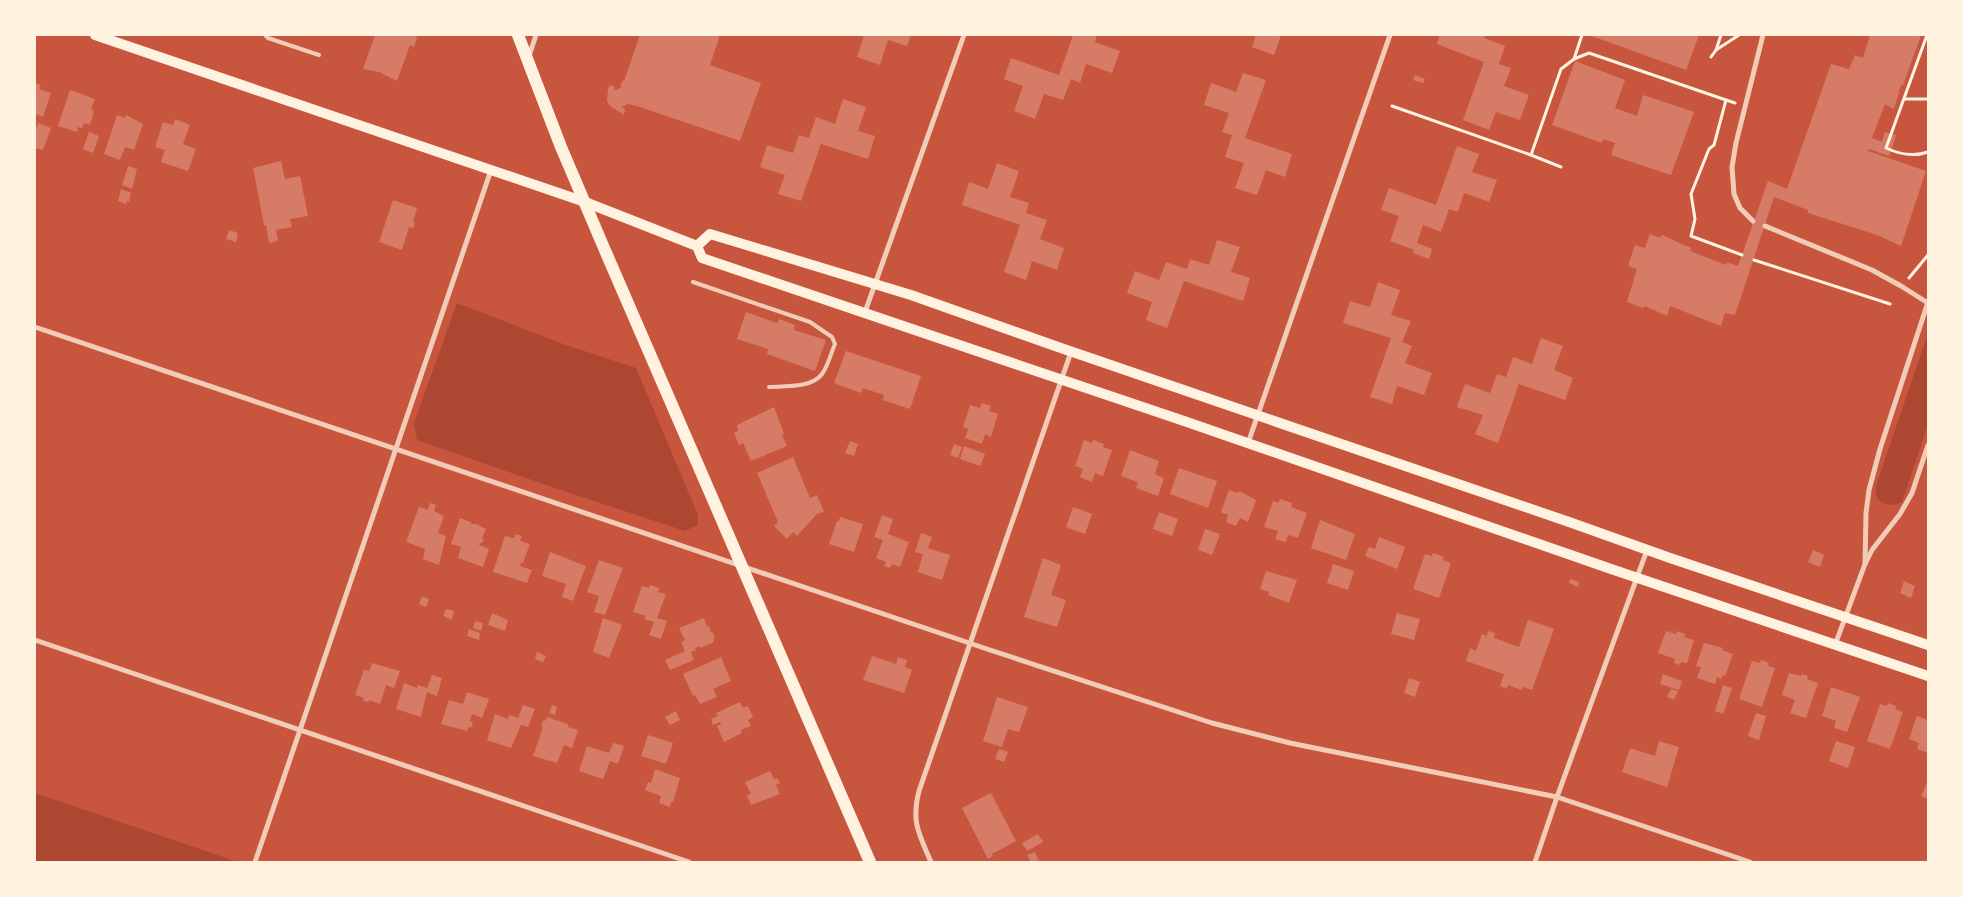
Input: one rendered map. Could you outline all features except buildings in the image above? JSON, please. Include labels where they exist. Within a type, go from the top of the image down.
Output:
[{"type":"main road","points":[[95,35],[584,202],[697,246],[702,258],[1062,379],[1928,676]]},
{"type":"main road","points":[[518,35],[584,202],[870,862]]},
{"type":"main road","points":[[697,246],[710,234],[876,284],[1928,645]]},
{"type":"street","points":[[528,60],[536,35]]},
{"type":"street","points":[[865,312],[964,35]]},
{"type":"street","points":[[1248,443],[1390,35]]},
{"type":"street","points":[[1753,221],[1740,208],[1734,194],[1732,182],[1736,144],[1763,35]]},
{"type":"street","points":[[255,862],[491,170]]},
{"type":"street","points":[[1765,226],[1872,270],[1928,303],[1868,490],[1865,564]]},
{"type":"street","points":[[35,327],[1163,707],[1239,730],[1299,745],[1557,797],[1750,862]]},
{"type":"street","points":[[931,862],[918,831],[915,819],[916,805],[1071,352]]},
{"type":"street","points":[[1835,644],[1865,564],[1872,550],[1900,514],[1912,493],[1928,445]]},
{"type":"street","points":[[1535,862],[1647,550]]},
{"type":"street","points":[[35,640],[689,862]]},
{"type":"lane","points":[[265,35],[268,38],[319,55]]},
{"type":"lane","points":[[693,282],[810,322],[832,337],[835,344],[823,373],[816,380],[800,385],[769,387]]},
{"type":"path","points":[[1574,59],[1582,35]]},
{"type":"path","points":[[1712,57],[1721,35]]},
{"type":"path","points":[[1716,50],[1739,35]]},
{"type":"path","points":[[1927,35],[1886,148],[1920,155],[1928,152]]},
{"type":"path","points":[[1531,155],[1561,69],[1574,59],[1589,53],[1745,107]]},
{"type":"path","points":[[1904,99],[1928,99]]},
{"type":"path","points":[[1726,100],[1714,145],[1710,149],[1691,194],[1694,219],[1692,236],[1742,255]]},
{"type":"path","points":[[1392,106],[1561,167]]},
{"type":"path","points":[[1901,286],[1928,255]]},
{"type":"path","points":[[1754,260],[1890,304]]},
{"type":"shaded area","points":[[457,303],[563,344],[636,368],[698,515],[698,525],[685,531],[417,440],[414,423]]},
{"type":"shaded area","points":[[1928,333],[1928,424],[1902,502],[1892,505],[1883,503],[1877,497],[1876,486]]},
{"type":"shaded area","points":[[35,793],[238,862],[35,862]]}]
